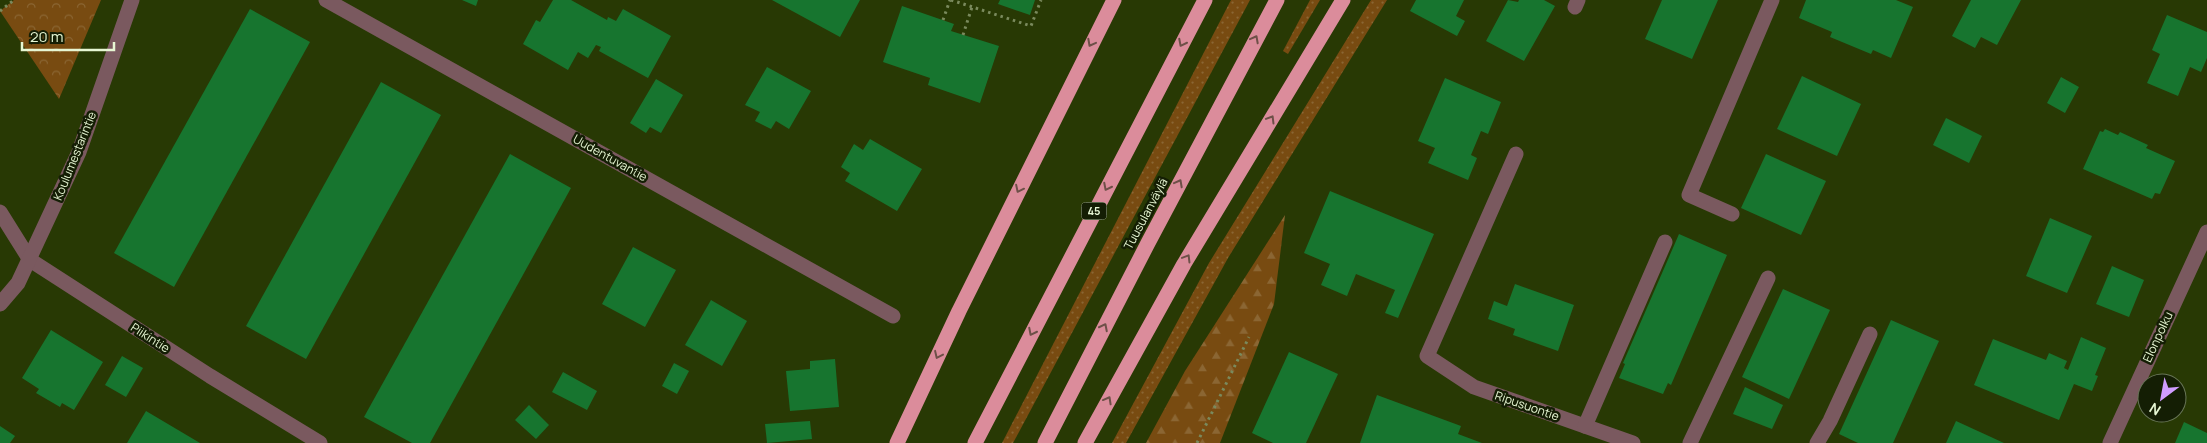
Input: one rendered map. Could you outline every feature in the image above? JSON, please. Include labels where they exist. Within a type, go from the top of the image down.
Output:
[{"type":"highway","points":[[897,443],[963,302],[1114,0]]},
{"type":"highway","name":"45","points":[[975,443],[1205,0]]},
{"type":"highway","name":"Tuusulanväylä","points":[[1045,443],[1148,243],[1277,0]]},
{"type":"highway","points":[[1085,443],[1184,264],[1343,0]]},
{"type":"street","name":"Koulumestarintie","points":[[0,304],[18,283],[30,260],[79,152],[132,0]]},
{"type":"street","name":"Uudentuvantie","points":[[326,0],[893,316]]},
{"type":"street","points":[[1732,214],[1689,194],[1772,0]]},
{"type":"street","name":"Ripusuontie","points":[[1516,154],[1427,356],[1474,387],[1591,433],[1633,443]]},
{"type":"street","name":"Piikintie","points":[[0,212],[30,260],[210,376],[320,443]]},
{"type":"street","name":"Elonpolku","points":[[2110,443],[2207,232]]},
{"type":"street","points":[[1591,433],[1665,242]]},
{"type":"street","points":[[1690,443],[1768,278]]},
{"type":"street","points":[[1817,443],[1830,422],[1870,334]]},
{"type":"path","points":[[0,11],[14,0]]},
{"type":"path","points":[[943,20],[950,0],[1031,26],[1041,0]]},
{"type":"path","points":[[964,34],[972,7]]},
{"type":"path","points":[[1197,443],[1249,337]]},
{"type":"green space","points":[[14,0],[101,0],[59,99],[0,11]]},
{"type":"green space","points":[[1231,0],[1250,0],[1013,443],[1002,443]]},
{"type":"green space","points":[[1310,0],[1320,0],[1288,54],[1283,51]]},
{"type":"green space","points":[[1371,0],[1387,0],[1228,258],[1126,443],[1112,443],[1209,263]]},
{"type":"green space","points":[[1285,215],[1274,304],[1220,443],[1146,443],[1185,371]]},
{"type":"building","points":[[462,0],[478,0],[476,6]]},
{"type":"building","points":[[553,0],[571,0],[607,20],[608,17],[616,21],[623,9],[671,36],[648,78],[599,51],[601,47],[596,45],[588,58],[578,52],[568,70],[523,44],[536,20],[540,22]]},
{"type":"building","points":[[772,0],[860,0],[840,37]]},
{"type":"building","points":[[1000,0],[1035,0],[1030,15],[998,4]]},
{"type":"building","points":[[1416,0],[1464,0],[1456,16],[1465,21],[1457,36],[1410,11]]},
{"type":"building","points":[[1508,0],[1518,2],[1519,0],[1544,0],[1555,6],[1524,61],[1486,41]]},
{"type":"building","points":[[1662,0],[1718,0],[1692,59],[1645,39]]},
{"type":"building","points":[[1806,0],[1896,0],[1913,7],[1891,58],[1873,50],[1871,54],[1830,37],[1832,32],[1799,18]]},
{"type":"building","points":[[1971,0],[2021,0],[1997,45],[1981,37],[1975,48],[1952,36]]},
{"type":"building","points":[[902,6],[954,24],[951,31],[999,46],[980,103],[928,85],[930,78],[883,62]]},
{"type":"building","points":[[250,9],[310,42],[174,287],[114,253]]},
{"type":"building","points":[[2167,15],[2207,32],[2207,58],[2201,72],[2190,67],[2178,96],[2147,83],[2160,54],[2152,50]]},
{"type":"building","points":[[767,67],[811,91],[789,129],[776,121],[771,129],[755,121],[760,112],[745,105]]},
{"type":"building","points":[[1802,76],[1861,104],[1837,156],[1777,129]]},
{"type":"building","points":[[2061,77],[2079,87],[2065,113],[2047,103]]},
{"type":"building","points":[[1445,78],[1501,102],[1488,134],[1481,131],[1471,155],[1477,158],[1468,180],[1428,163],[1435,148],[1418,141]]},
{"type":"building","points":[[656,79],[683,95],[661,133],[650,127],[646,133],[630,123]]},
{"type":"building","points":[[381,82],[441,115],[306,359],[246,326]]},
{"type":"building","points":[[1946,118],[1982,136],[1969,163],[1933,145]]},
{"type":"building","points":[[2105,129],[2118,135],[2120,132],[2148,145],[2146,148],[2175,161],[2160,194],[2155,193],[2152,199],[2083,169],[2100,131],[2103,132]]},
{"type":"building","points":[[870,139],[922,169],[897,211],[845,181],[850,173],[841,167],[854,144],[863,150]]},
{"type":"building","points":[[510,154],[571,188],[430,443],[412,443],[364,417]]},
{"type":"building","points":[[1766,154],[1826,181],[1801,235],[1741,208]]},
{"type":"building","points":[[1330,191],[1434,234],[1398,318],[1385,313],[1395,290],[1356,274],[1347,296],[1321,285],[1330,264],[1304,253]]},
{"type":"building","points":[[2050,218],[2092,236],[2067,293],[2026,276]]},
{"type":"building","points":[[1679,234],[1727,255],[1671,385],[1668,383],[1663,394],[1619,378],[1625,364],[1623,363]]},
{"type":"building","points":[[633,247],[676,270],[645,327],[602,304]]},
{"type":"building","points":[[2112,266],[2144,280],[2129,317],[2096,304]]},
{"type":"building","points":[[1515,284],[1574,305],[1558,351],[1513,335],[1515,329],[1488,319],[1494,301],[1507,306]]},
{"type":"building","points":[[1783,289],[1830,310],[1789,399],[1742,377]]},
{"type":"building","points":[[711,300],[747,321],[722,366],[685,345]]},
{"type":"building","points":[[1891,320],[1939,341],[1893,443],[1858,443],[1839,434]]},
{"type":"building","points":[[51,330],[103,362],[74,410],[62,403],[60,407],[36,393],[39,389],[22,378]]},
{"type":"building","points":[[2081,337],[2106,348],[2095,375],[2098,376],[2092,391],[2074,384],[2059,420],[1974,385],[1993,339],[2046,360],[2049,353],[2067,361],[2064,368],[2068,370]]},
{"type":"building","points":[[1289,352],[1338,374],[1306,443],[1273,443],[1252,433]]},
{"type":"building","points":[[122,356],[143,368],[126,397],[105,385]]},
{"type":"building","points":[[835,359],[839,407],[790,411],[786,371],[810,369],[810,361]]},
{"type":"building","points":[[674,363],[689,371],[677,394],[662,386]]},
{"type":"building","points":[[563,372],[597,391],[587,410],[552,392]]},
{"type":"building","points":[[1745,387],[1783,405],[1772,429],[1733,414]]},
{"type":"building","points":[[1377,395],[1461,426],[1458,434],[1482,443],[1360,443]]},
{"type":"building","points":[[529,405],[549,425],[536,439],[515,420]]},
{"type":"building","points":[[146,411],[200,443],[127,443]]},
{"type":"building","points":[[810,421],[812,439],[767,443],[765,424]]},
{"type":"building","points":[[1956,421],[2004,443],[1946,443]]},
{"type":"building","points":[[2184,423],[2207,433],[2207,443],[2175,443]]},
{"type":"building","points":[[0,426],[15,436],[10,443],[0,443]]}]
